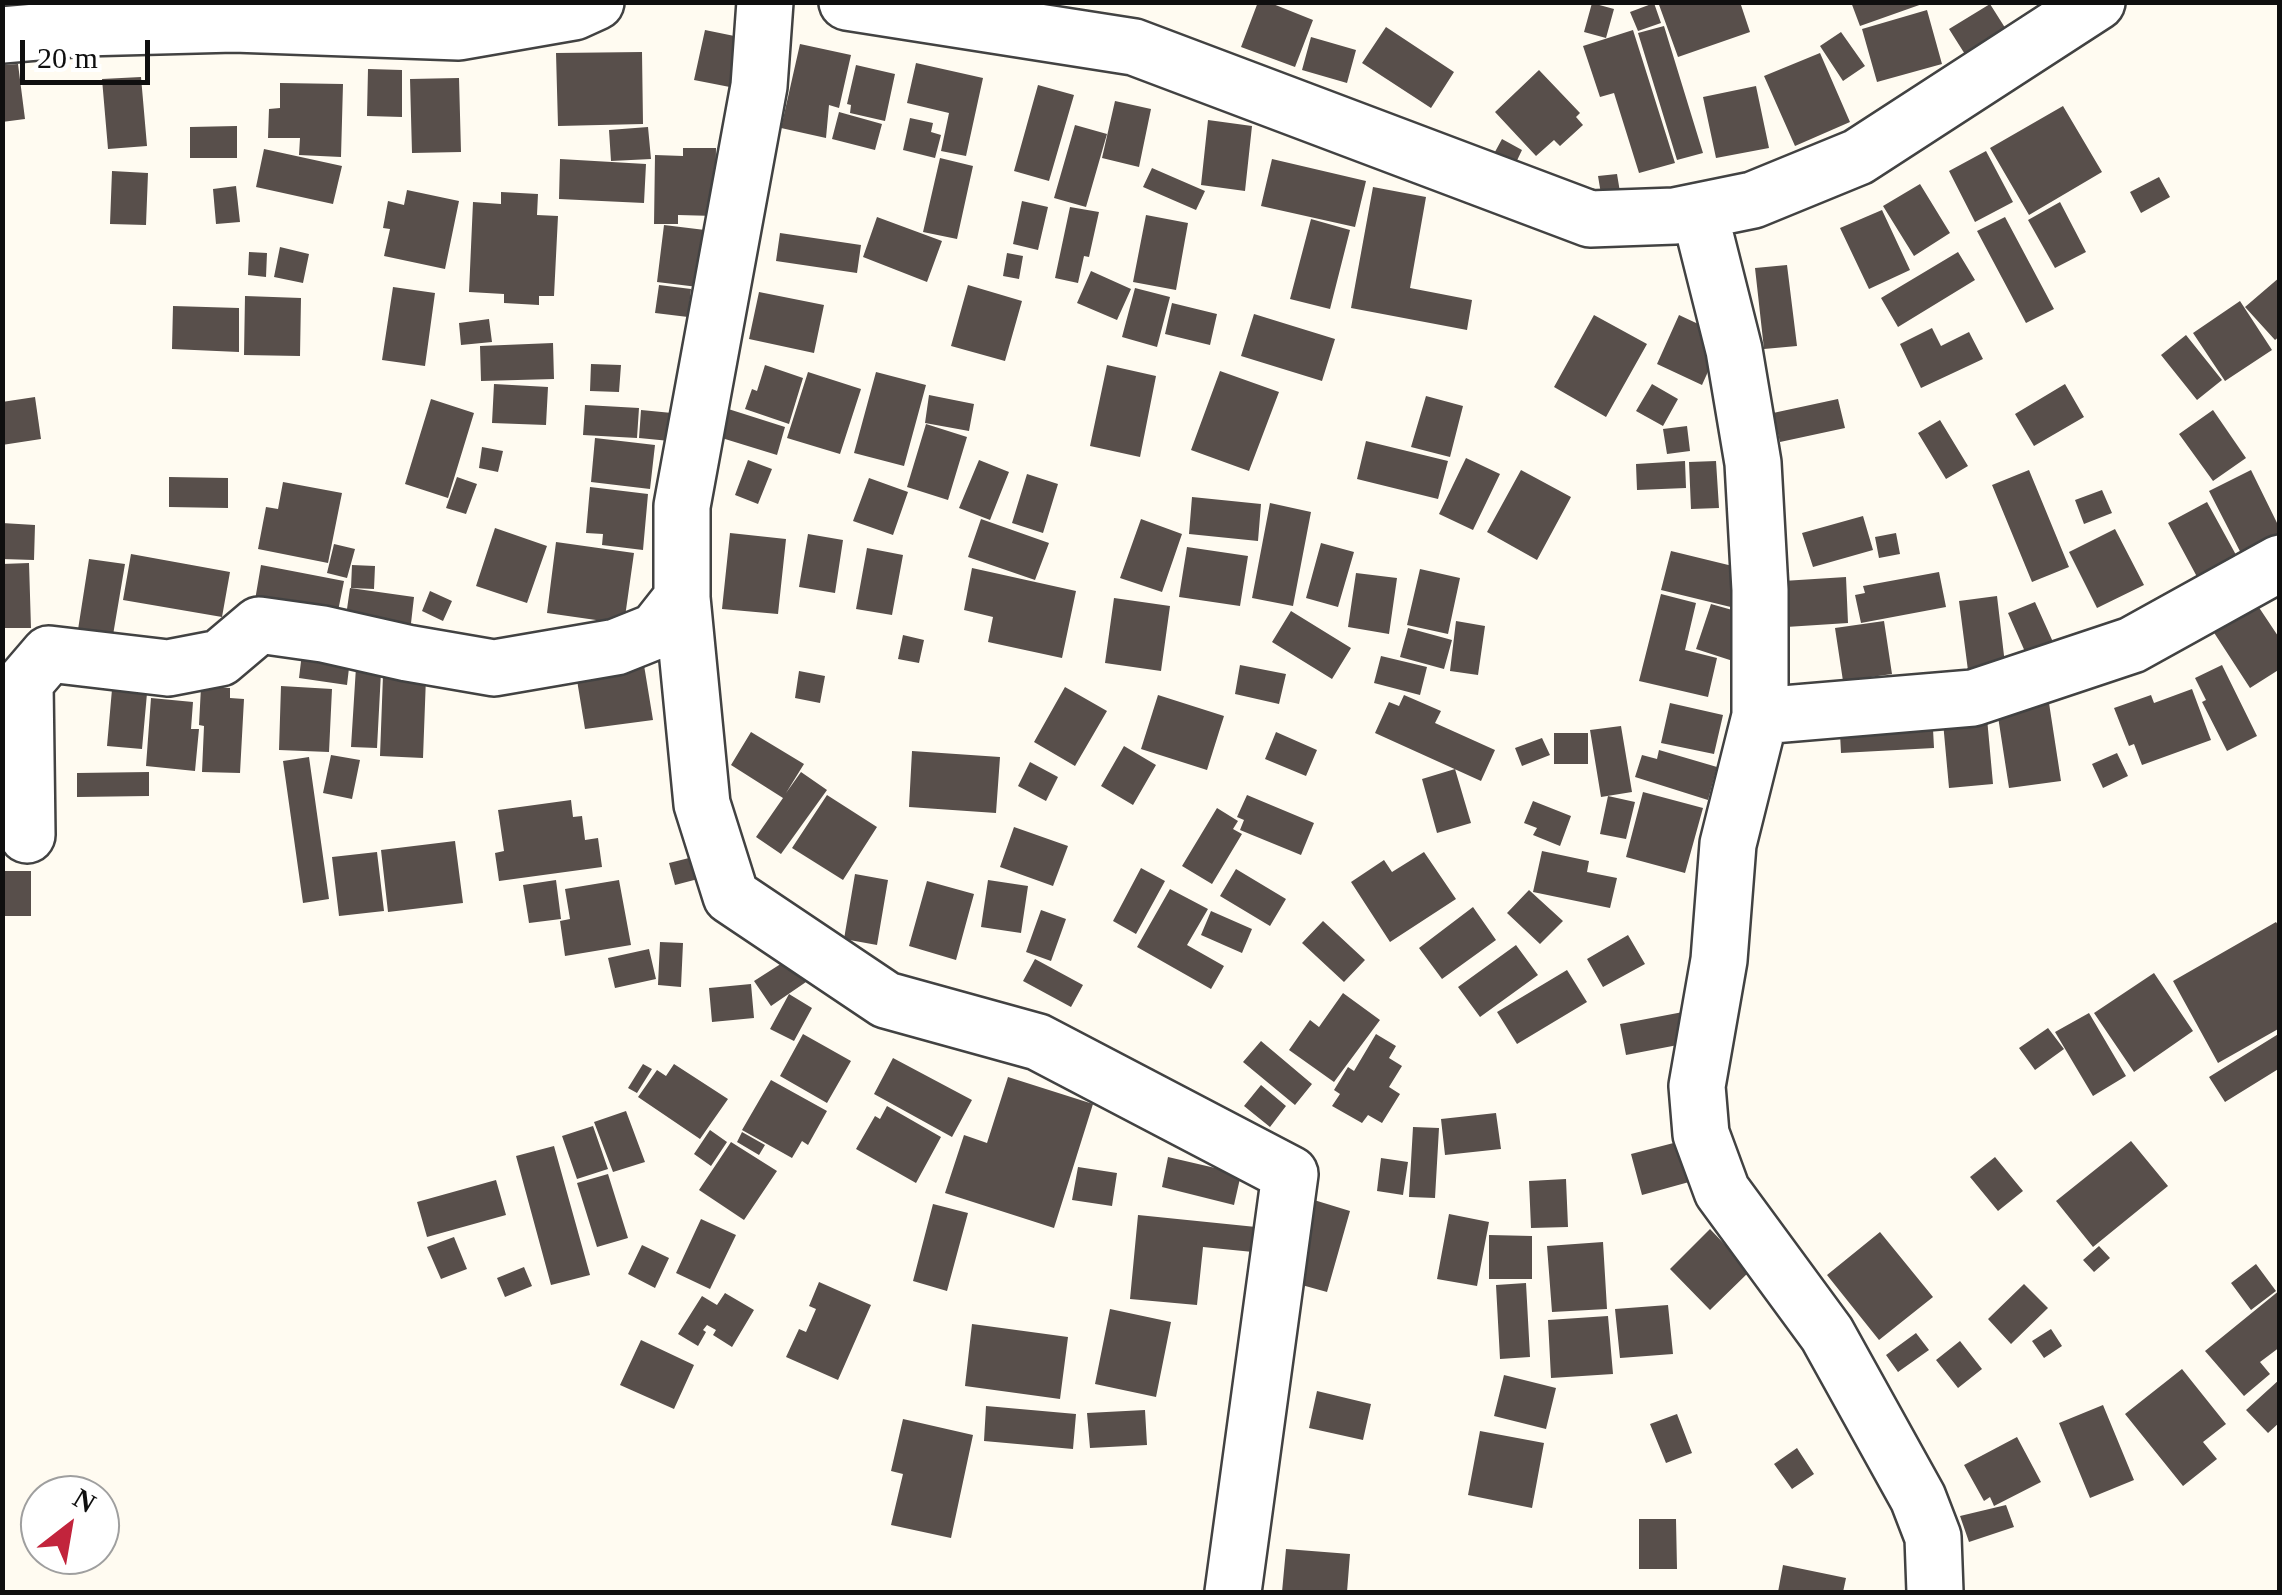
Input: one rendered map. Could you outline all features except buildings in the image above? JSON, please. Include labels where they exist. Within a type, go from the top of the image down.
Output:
[{"type":"street","points":[[2,35],[83,28],[234,24],[460,32],[574,12],[596,2]]},
{"type":"street","points":[[765,2],[759,86],[682,506],[682,598],[702,804],[731,896],[886,1000],[1038,1042],[1290,1174],[1234,1592]]},
{"type":"street","points":[[847,2],[1134,47],[1590,219],[1675,216],[1753,200],[1858,157],[2097,2]]},
{"type":"street","points":[[1699,211],[1734,350],[1753,463],[1760,590],[1760,716],[1728,844],[1719,960],[1696,1086],[1701,1134],[1722,1191],[1827,1334],[1918,1498],[1933,1537],[1935,1592]]},
{"type":"street","points":[[1760,716],[1973,698],[2132,645],[2280,563]]},
{"type":"street","points":[[27,836],[25,682],[50,654],[168,668],[220,658],[259,626],[323,634],[494,668],[616,647],[656,631],[682,598]]}]
